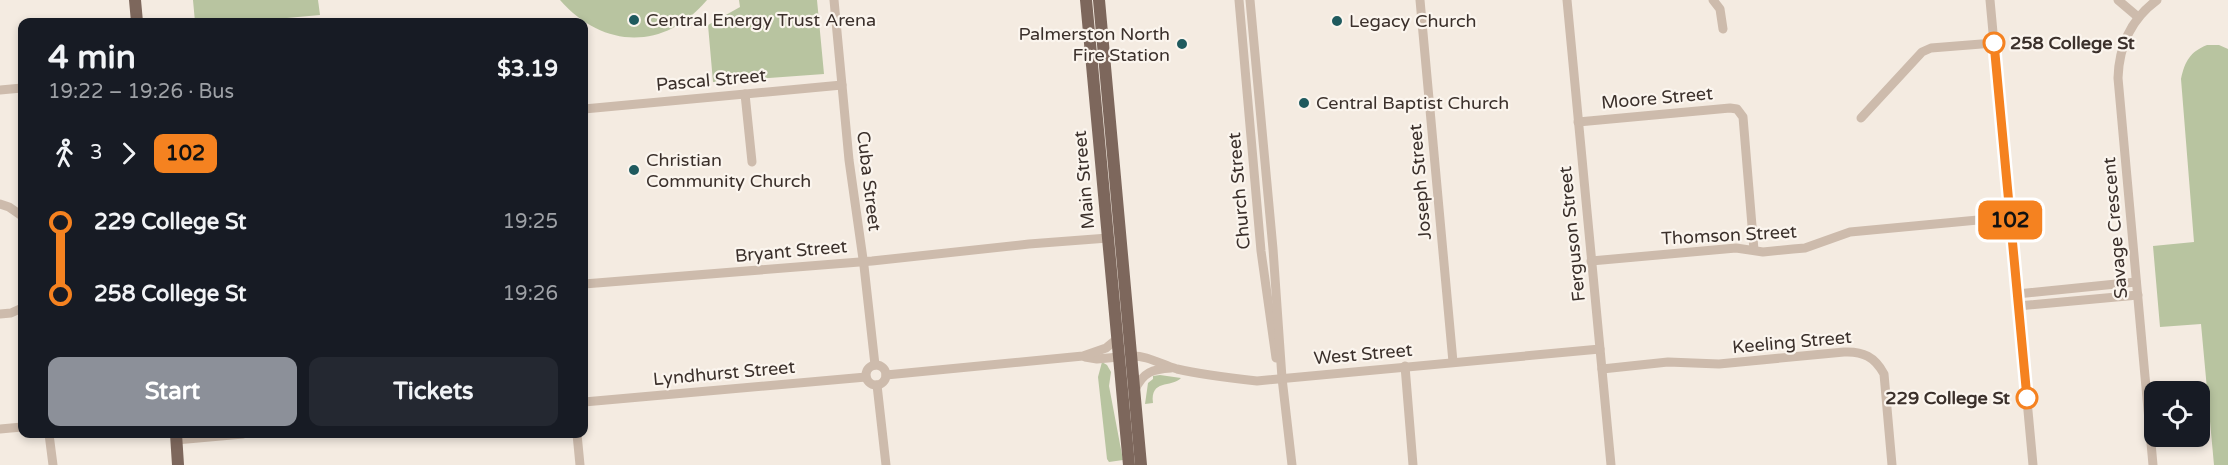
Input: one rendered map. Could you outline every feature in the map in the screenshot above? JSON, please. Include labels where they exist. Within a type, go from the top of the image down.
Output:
[{"type":"main road","points":[[135,0],[137,18]]},
{"type":"main road","points":[[1077,0],[1088,28]]},
{"type":"main road","name":"Main Street","points":[[1086,0],[1117,339],[1125,356]]},
{"type":"main road","name":"Main Street","points":[[1099,0],[1124,281],[1125,356]]},
{"type":"main road","points":[[1125,356],[1134,392],[1141,465]]},
{"type":"main road","points":[[1125,356],[1128,410],[1125,427],[1129,465]]},
{"type":"main road","points":[[176,438],[178,465]]},
{"type":"street","name":"Cuba Street","points":[[834,0],[850,168],[875,365]]},
{"type":"street","name":"Church Street","points":[[1239,0],[1261,250],[1275,351],[1282,378]]},
{"type":"street","name":"Church Street","points":[[1250,0],[1273,249],[1282,378],[1292,465]]},
{"type":"street","name":"Joseph Street","points":[[1420,0],[1453,362]]},
{"type":"street","name":"Ferguson Street","points":[[1567,0],[1611,465]]},
{"type":"street","points":[[1713,0],[1720,9],[1723,29]]},
{"type":"street","points":[[1990,0],[2033,465]]},
{"type":"street","points":[[2118,0],[2138,17]]},
{"type":"street","name":"Savage Crescent","points":[[2153,465],[2118,78],[2123,46],[2138,17],[2157,0]]},
{"type":"street","points":[[1861,118],[1922,52],[1931,48],[1994,43]]},
{"type":"street","name":"Pascal Street","points":[[588,109],[842,85]]},
{"type":"street","points":[[0,90],[18,88]]},
{"type":"street","points":[[745,94],[752,162]]},
{"type":"street","name":"Moore Street","points":[[1578,122],[1730,108],[1738,110],[1743,117],[1754,250]]},
{"type":"street","points":[[0,204],[18,213]]},
{"type":"street","name":"Thomson Street","points":[[1591,261],[1736,248],[1770,251],[1805,248],[1850,232],[2010,217]]},
{"type":"street","name":"Bryant Street","points":[[588,284],[863,262],[1108,238]]},
{"type":"street","points":[[2017,294],[2136,282]]},
{"type":"street","points":[[2018,306],[2138,295]]},
{"type":"street","points":[[0,314],[18,310]]},
{"type":"street","points":[[886,375],[1083,356],[1106,348],[1117,339]]},
{"type":"street","name":"West Street","points":[[1125,356],[1143,357],[1173,368],[1220,377],[1257,381],[1600,349]]},
{"type":"street","name":"Keeling Street","points":[[1602,369],[1668,362],[1719,364],[1844,352],[1861,353],[1877,362],[1884,374],[1892,465]]},
{"type":"street","points":[[1083,356],[1097,359],[1125,356]]},
{"type":"street","points":[[875,365],[885,370],[886,375],[884,382],[877,385],[868,382],[867,377],[868,369],[875,365]]},
{"type":"street","points":[[1405,366],[1413,465]]},
{"type":"street","points":[[1134,392],[1140,379],[1148,372],[1173,368]]},
{"type":"street","name":"Lyndhurst Street","points":[[588,402],[867,377]]},
{"type":"street","points":[[877,385],[886,465]]},
{"type":"street","points":[[0,429],[18,427]]},
{"type":"street","points":[[50,438],[53,465]]},
{"type":"street","points":[[577,438],[580,465]]},
{"type":"green space","points":[[193,0],[318,0],[320,15],[287,18],[195,18]]},
{"type":"green space","name":"Central Energy Trust Arena","points":[[560,0],[707,0],[690,17],[672,28],[653,35],[634,38],[614,35],[595,28],[588,23],[588,18],[577,16]]},
{"type":"green space","points":[[739,0],[817,0],[824,74],[713,82],[708,25],[740,7]]},
{"type":"green space","points":[[2207,45],[2219,45],[2228,49],[2228,465],[2214,465],[2210,422],[2210,381],[2206,381],[2201,324],[2160,327],[2153,246],[2194,242],[2181,79],[2184,67],[2196,51]]},
{"type":"green space","points":[[1102,362],[1111,372],[1109,386],[1123,460],[1109,462],[1098,377]]},
{"type":"green space","points":[[1153,376],[1181,378],[1158,387],[1153,395],[1153,403],[1145,404],[1148,383]]},
{"type":"bus line","name":"102","points":[[1994,43],[2027,398]]},
{"type":"place","name":"Central Energy Trust Arena","points":[[634,20]]},
{"type":"place","name":"Legacy Church","points":[[1337,21]]},
{"type":"place","name":"258 College St","points":[[1994,43]]},
{"type":"place","name":"Palmerston North Fire Station","points":[[1182,44]]},
{"type":"place","name":"Central Baptist Church","points":[[1304,103]]},
{"type":"place","name":"Christian Community Church","points":[[634,170]]},
{"type":"place","name":"229 College St","points":[[2027,398]]}]
